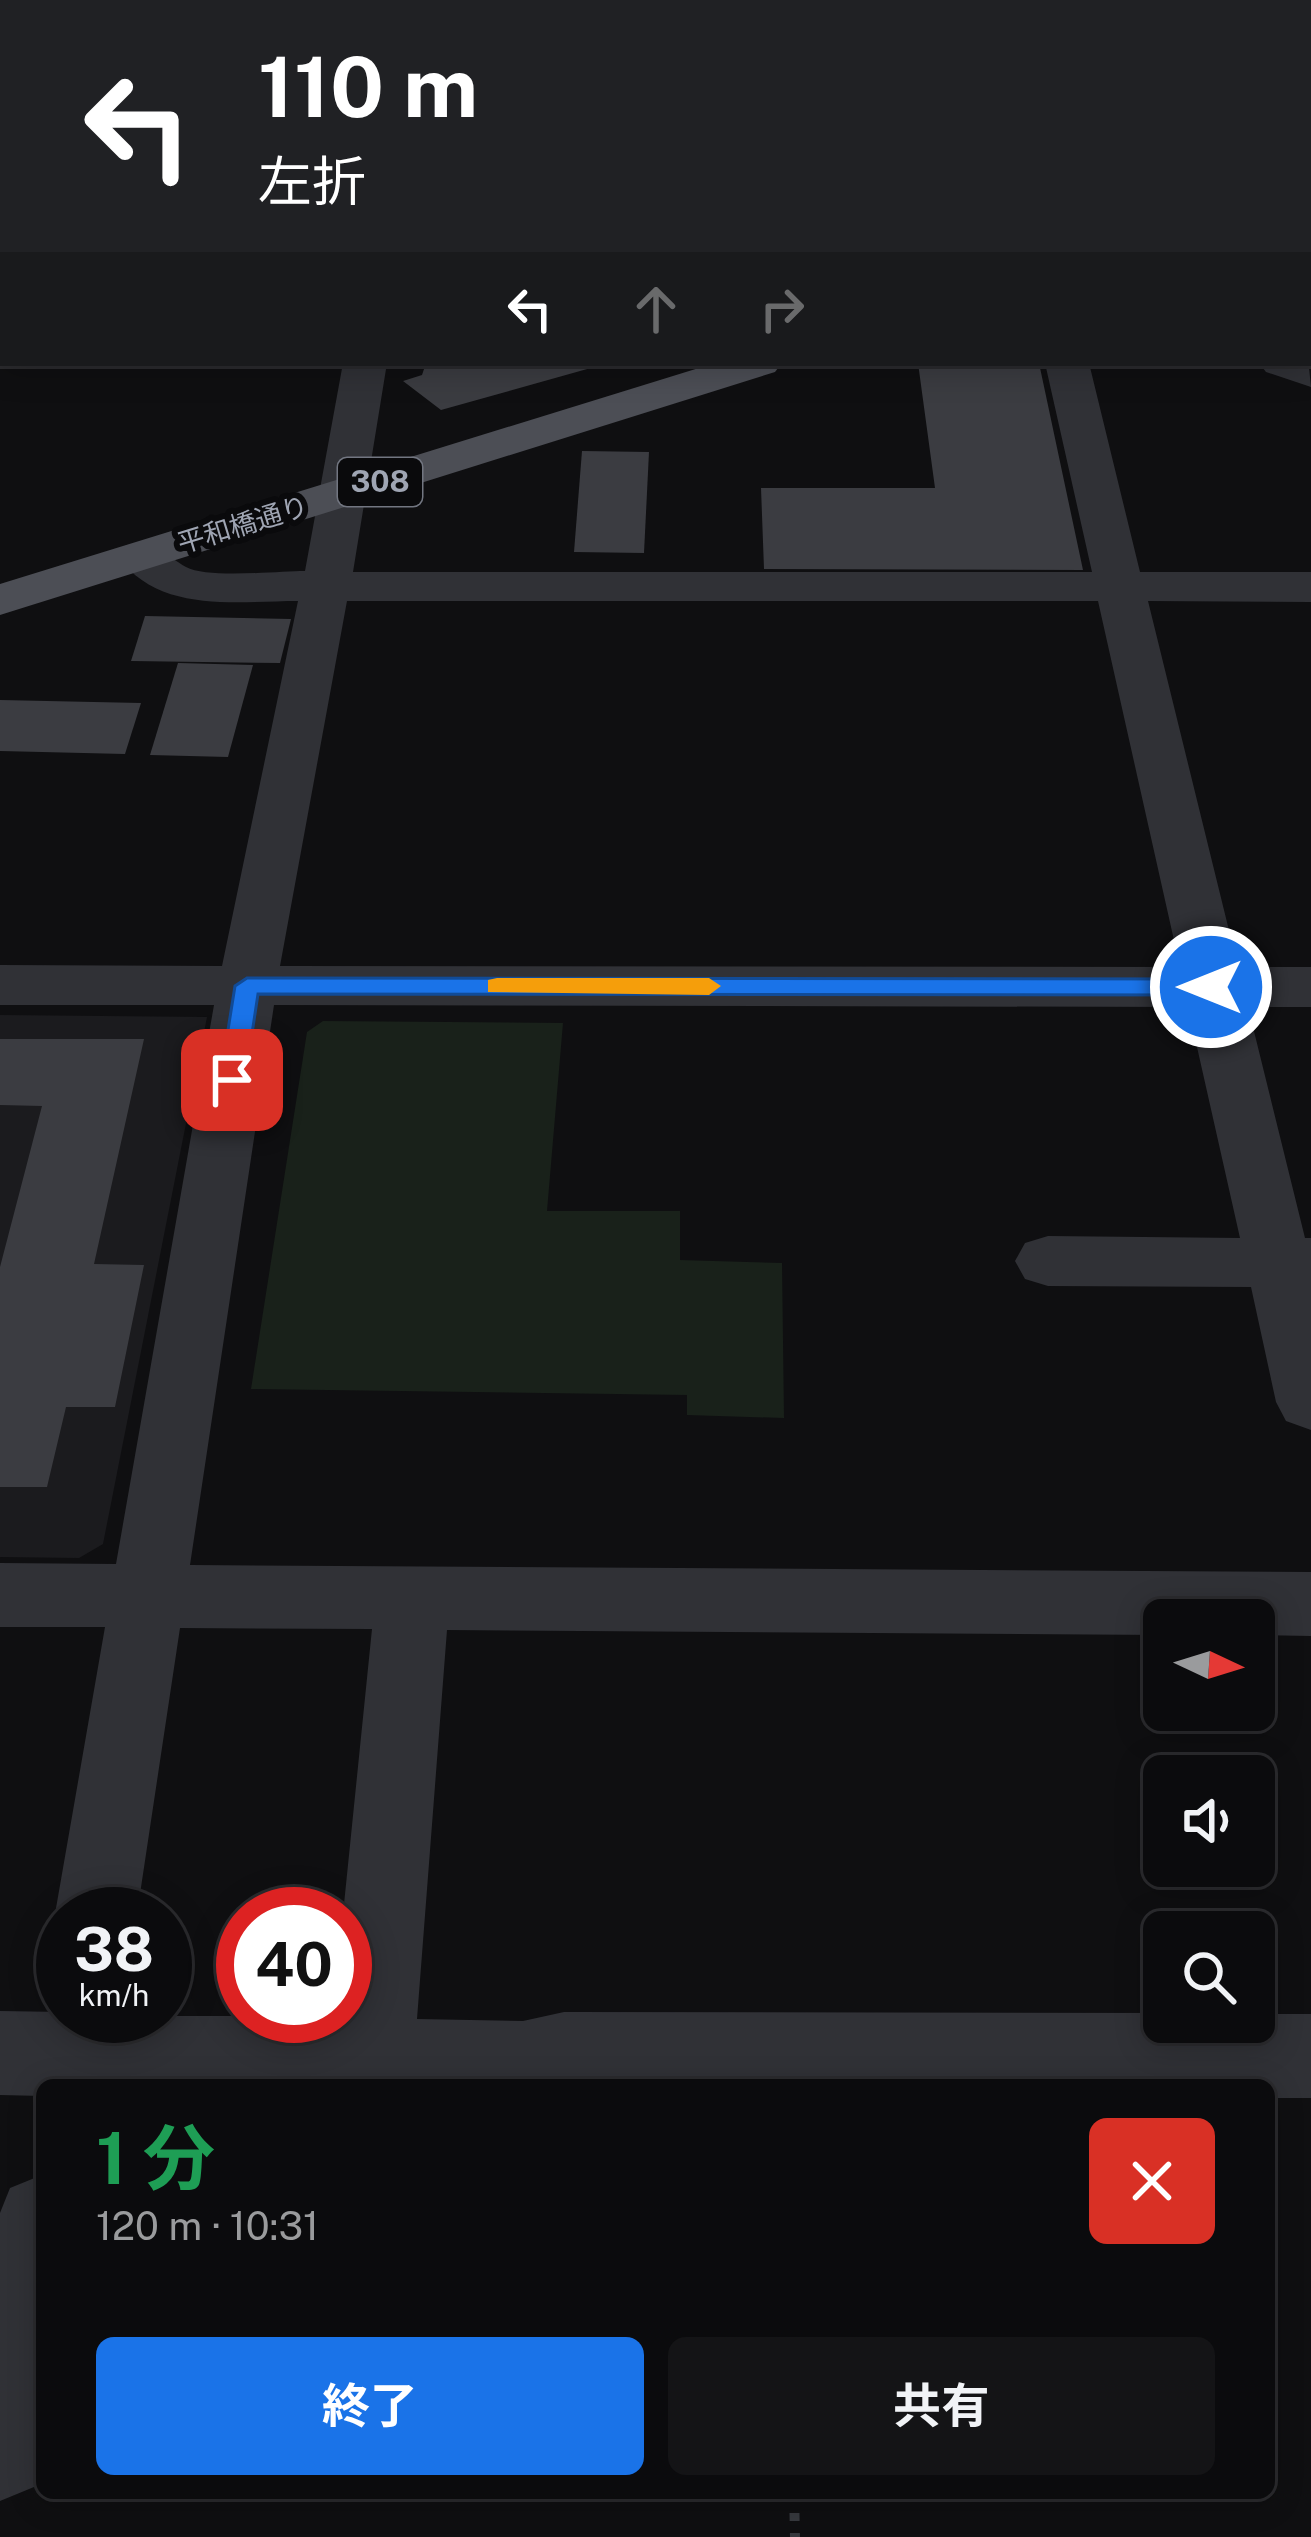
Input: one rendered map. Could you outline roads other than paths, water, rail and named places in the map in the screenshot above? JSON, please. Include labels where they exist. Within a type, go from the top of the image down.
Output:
[{"type":"main road","name":"平和橋通り","points":[[0,600],[750,366]]},
{"type":"street","points":[[101,1887],[247,986],[344,494],[365,366]]},
{"type":"street","points":[[1067,366],[1211,987],[1295,1263],[1311,1402]]},
{"type":"street","points":[[142,556],[172,581],[325,587],[1311,587]]},
{"type":"street","points":[[0,985],[1311,987]]},
{"type":"street","points":[[1048,1261],[1295,1263]]},
{"type":"street","points":[[0,1595],[1311,1604]]},
{"type":"street","points":[[371,2059],[412,1598]]},
{"type":"street","points":[[54,2052],[523,2063],[564,2054],[1311,2056]]},
{"type":"street","points":[[0,2453],[36,2253]]}]
